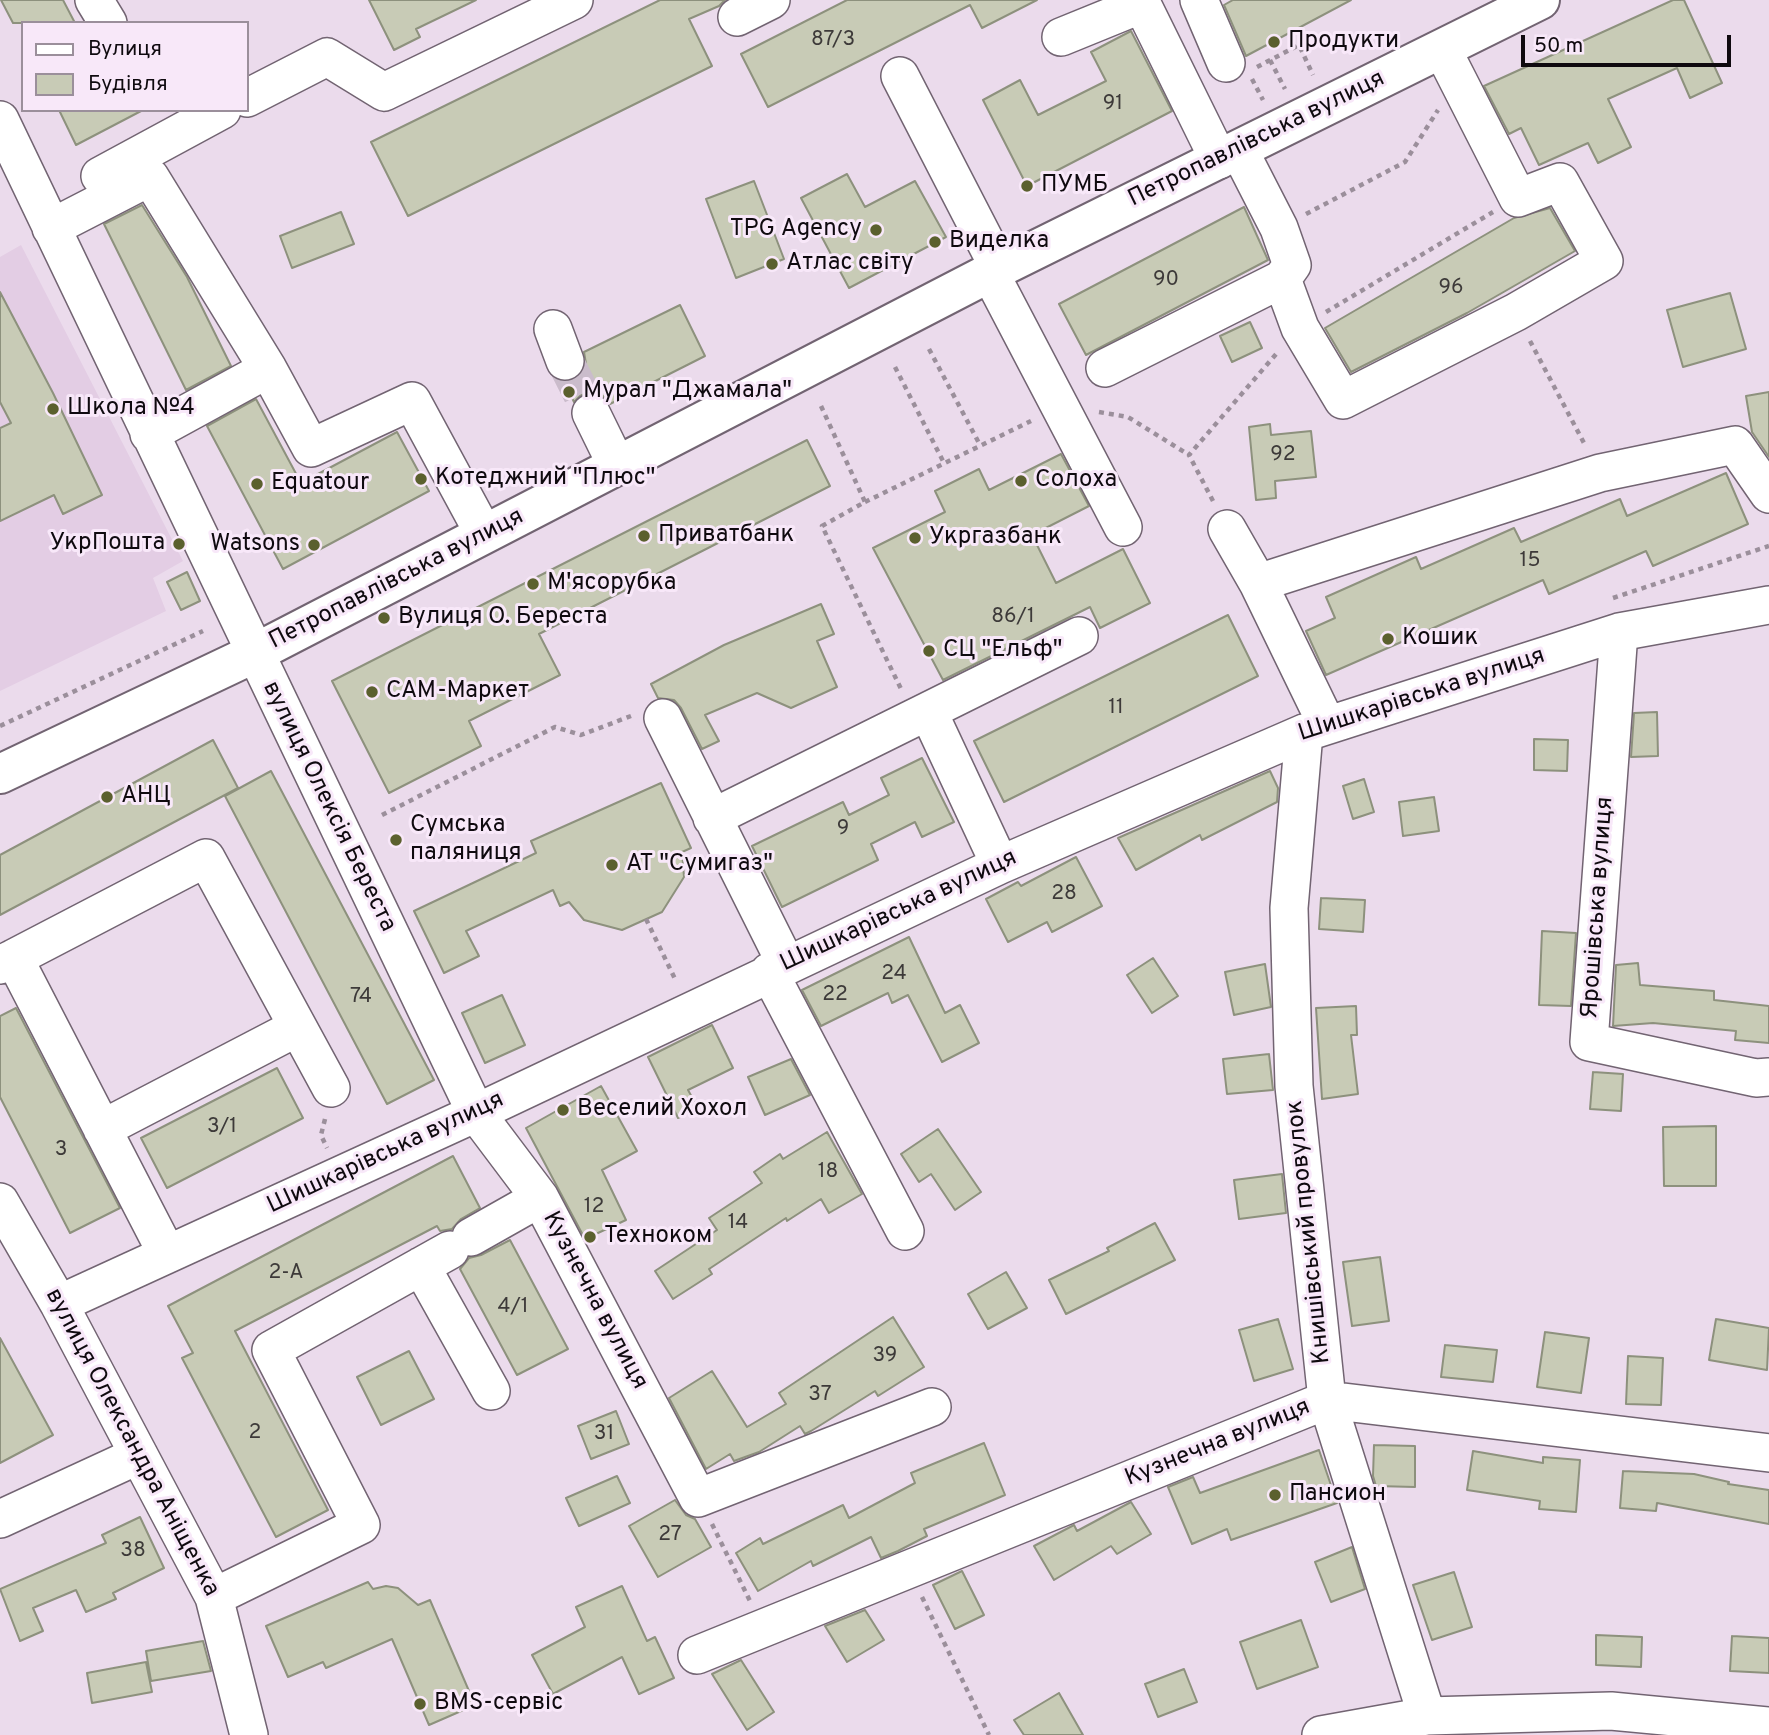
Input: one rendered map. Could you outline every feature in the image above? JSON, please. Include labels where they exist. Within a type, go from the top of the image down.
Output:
[{"type":"main road","name":"Петропавлівська вулиця","points":[[0,774],[253,654],[995,271],[1540,0]]},
{"type":"street","points":[[94,0],[106,21]]},
{"type":"street","points":[[248,97],[327,57],[384,92],[574,0]]},
{"type":"street","points":[[737,16],[771,0]]},
{"type":"street","points":[[1199,0],[1226,63]]},
{"type":"street","points":[[1061,37],[1142,4],[1229,155],[1279,228],[1292,265],[1282,279],[1105,368]]},
{"type":"street","points":[[1282,279],[1300,328],[1343,400],[1516,312],[1604,261],[1560,182],[1518,198],[1442,49]]},
{"type":"street","points":[[900,76],[1060,406],[1123,527]]},
{"type":"street","points":[[46,218],[219,112]]},
{"type":"street","name":"вулиця Олексія Береста","points":[[0,120],[253,654],[476,1113]]},
{"type":"street","points":[[46,218],[150,177],[268,369],[311,448],[412,401],[484,534]]},
{"type":"street","points":[[149,434],[268,369]]},
{"type":"street","points":[[591,413],[617,466]]},
{"type":"street","points":[[1258,583],[1600,473],[1735,445],[1762,472]]},
{"type":"street","points":[[1227,529],[1258,583],[1315,729]]},
{"type":"street","name":"Шишкарівська вулиця","points":[[59,1304],[476,1113],[1000,864],[1315,729],[1619,632],[1769,606]]},
{"type":"street","name":"Ярошівська вулиця","points":[[1619,632],[1589,1042],[1756,1078],[1769,1077]]},
{"type":"street","points":[[712,818],[1079,636]]},
{"type":"street","points":[[921,714],[1000,864]]},
{"type":"street","points":[[666,723],[712,818],[778,968],[905,1231]]},
{"type":"street","name":"Книшівський провулок","points":[[1315,729],[1289,908],[1294,1072],[1327,1400],[1427,1716]]},
{"type":"street","points":[[167,1254],[102,1129],[7,961],[206,858],[296,1028],[331,1088]]},
{"type":"street","points":[[102,1129],[296,1028]]},
{"type":"street","name":"Кузнечна вулиця","points":[[476,1113],[540,1198],[698,1498]]},
{"type":"street","points":[[214,1597],[362,1525],[271,1350],[540,1198]]},
{"type":"street","name":"вулиця Олександра Аніщенка","points":[[0,1202],[59,1304],[214,1597],[249,1735]]},
{"type":"street","points":[[447,1251],[491,1391]]},
{"type":"street","name":"Кузнечна вулиця","points":[[697,1655],[1327,1400],[1769,1453]]},
{"type":"street","points":[[698,1498],[932,1407]]},
{"type":"street","points":[[4,1508],[139,1455]]},
{"type":"street","points":[[1321,1735],[1427,1716],[1611,1711],[1769,1726]]},
{"type":"path","points":[[1263,100],[1248,71],[1300,45],[1313,75]]},
{"type":"path","points":[[1270,60],[1285,89]]},
{"type":"path","points":[[1279,228],[1405,162],[1443,104]]},
{"type":"path","points":[[1516,312],[1588,450]]},
{"type":"path","points":[[929,349],[980,446]]},
{"type":"path","points":[[895,367],[944,463]]},
{"type":"path","points":[[821,406],[865,502]]},
{"type":"path","points":[[921,714],[822,526],[1060,406],[1128,417],[1189,455]]},
{"type":"path","points":[[0,726],[203,631]]},
{"type":"path","points":[[382,815],[555,727],[581,735],[628,715],[666,723]]},
{"type":"path","points":[[646,919],[676,981]]},
{"type":"path","points":[[331,1088],[321,1135],[339,1176]]},
{"type":"path","points":[[698,1498],[763,1627]]},
{"type":"path","points":[[908,1568],[989,1735]]},
{"type":"shaded area","name":"Школа №4","points":[[21,245],[183,561],[153,578],[166,611],[0,691],[0,257]]},
{"type":"building","points":[[1,0],[63,0],[74,21],[21,21],[13,23]]},
{"type":"building","points":[[369,0],[476,0],[416,29],[420,37],[394,50]]},
{"type":"building","points":[[660,0],[725,0],[719,6],[689,19],[712,66],[408,216],[371,142]]},
{"type":"building","points":[[847,0],[1037,0],[982,28],[970,5],[768,107],[741,54]]},
{"type":"building","points":[[1233,0],[1351,0],[1246,56],[1224,5]]},
{"type":"building","points":[[1673,0],[1684,0],[1722,83],[1690,98],[1677,68],[1608,99],[1631,147],[1598,163],[1588,143],[1539,165],[1521,128],[1509,134],[1484,86]]},
{"type":"building","points":[[1131,31],[1172,111],[1027,186],[983,100],[1020,80],[1038,115],[1106,81],[1091,52]]},
{"type":"building","points":[[60,112],[139,112],[76,145]]},
{"type":"building","points":[[847,174],[865,207],[915,181],[946,237],[849,288],[801,198]]},
{"type":"building","points":[[754,181],[784,259],[736,278],[706,199]]},
{"type":"building","points":[[142,205],[187,277],[231,366],[186,390],[104,224]]},
{"type":"building","points":[[1244,207],[1268,260],[1086,355],[1059,304]]},
{"type":"building","points":[[1550,208],[1575,251],[1467,313],[1351,372],[1325,328],[1514,218]]},
{"type":"building","points":[[341,212],[354,244],[292,268],[280,236]]},
{"type":"building","points":[[0,292],[102,495],[63,514],[54,495],[0,521],[0,428],[11,423],[0,402]]},
{"type":"building","points":[[1730,293],[1746,349],[1683,367],[1667,310]]},
{"type":"building","points":[[680,305],[705,356],[610,404],[602,395],[592,392],[581,395],[574,402],[564,382],[582,374],[586,364],[584,352]]},
{"type":"building","points":[[1250,322],[1262,348],[1232,362],[1220,336]]},
{"type":"building","points":[[1769,392],[1769,457],[1752,432],[1746,396]]},
{"type":"building","points":[[256,399],[301,483],[397,432],[429,491],[283,569],[207,426]]},
{"type":"building","points":[[1270,424],[1271,435],[1311,431],[1316,477],[1275,481],[1276,498],[1256,500],[1249,427]]},
{"type":"building","points":[[807,440],[830,486],[539,634],[560,675],[469,721],[481,746],[389,793],[332,681]]},
{"type":"building","points":[[1061,454],[1089,506],[1032,535],[1056,583],[1123,549],[1150,603],[1100,628],[1090,607],[943,680],[873,548],[945,512],[935,491],[979,469],[989,490]]},
{"type":"building","points":[[1726,473],[1748,524],[1653,566],[1646,551],[1549,594],[1543,580],[1326,675],[1306,631],[1335,618],[1326,597],[1416,557],[1421,569],[1514,528],[1521,542],[1620,499],[1627,516]]},
{"type":"building","points":[[187,572],[200,601],[181,610],[167,582]]},
{"type":"building","points":[[821,604],[834,634],[817,641],[837,687],[791,708],[757,693],[705,715],[719,741],[702,749],[681,708],[674,700],[658,698],[651,684],[724,645]]},
{"type":"building","points":[[1228,615],[1258,676],[1004,802],[974,741]]},
{"type":"building","points":[[1657,712],[1658,756],[1631,757],[1634,713]]},
{"type":"building","points":[[1534,739],[1568,740],[1567,771],[1534,770]]},
{"type":"building","points":[[213,740],[238,788],[0,915],[0,855]]},
{"type":"building","points":[[922,758],[954,822],[922,837],[915,822],[871,844],[878,860],[782,907],[752,846],[843,802],[849,815],[889,795],[881,778]]},
{"type":"building","points":[[271,771],[434,1080],[387,1104],[225,796]]},
{"type":"building","points":[[1270,771],[1278,788],[1277,802],[1202,840],[1200,835],[1136,870],[1118,838]]},
{"type":"building","points":[[1364,779],[1374,812],[1353,819],[1343,786]]},
{"type":"building","name":"АТ \"Сумигаз\"","points":[[661,783],[691,848],[682,852],[684,877],[662,912],[622,930],[584,920],[569,902],[560,906],[553,890],[466,931],[479,956],[444,973],[414,911],[536,853],[531,841]]},
{"type":"building","points":[[1434,797],[1439,831],[1403,836],[1399,802]]},
{"type":"building","points":[[1076,857],[1102,906],[1052,932],[1047,922],[1008,942],[986,899],[1018,882],[1021,886]]},
{"type":"building","points":[[1321,898],[1365,900],[1363,932],[1319,929]]},
{"type":"building","points":[[1542,931],[1576,933],[1571,1006],[1539,1005]]},
{"type":"building","points":[[909,937],[945,1013],[960,1005],[979,1043],[942,1062],[908,995],[892,1003],[888,993],[821,1026],[802,990]]},
{"type":"building","points":[[1153,958],[1178,996],[1152,1013],[1127,975]]},
{"type":"building","points":[[1638,963],[1640,985],[1714,991],[1714,1000],[1769,1006],[1769,1043],[1735,1040],[1736,1031],[1653,1023],[1613,1026],[1616,965]]},
{"type":"building","points":[[1265,964],[1271,1007],[1234,1015],[1225,972]]},
{"type":"building","points":[[502,995],[525,1045],[485,1063],[462,1013]]},
{"type":"building","points":[[1356,1006],[1357,1035],[1351,1035],[1358,1094],[1322,1099],[1316,1008]]},
{"type":"building","points":[[16,1008],[120,1208],[70,1233],[0,1097],[0,1016]]},
{"type":"building","points":[[712,1025],[733,1068],[688,1090],[698,1108],[678,1118],[648,1057]]},
{"type":"building","points":[[1269,1054],[1273,1090],[1227,1094],[1223,1059]]},
{"type":"building","points":[[791,1059],[810,1095],[765,1115],[748,1077]]},
{"type":"building","points":[[277,1068],[303,1118],[167,1188],[141,1138]]},
{"type":"building","points":[[1593,1072],[1623,1074],[1621,1111],[1590,1109]]},
{"type":"building","points":[[601,1086],[637,1151],[602,1170],[626,1220],[585,1239],[526,1128]]},
{"type":"building","points":[[1716,1126],[1716,1186],[1664,1186],[1663,1127]]},
{"type":"building","points":[[938,1129],[981,1192],[955,1210],[931,1174],[919,1182],[901,1154]]},
{"type":"building","points":[[827,1132],[862,1194],[829,1213],[821,1199],[787,1221],[786,1218],[709,1269],[712,1274],[673,1299],[655,1271],[717,1230],[709,1218],[762,1183],[754,1172],[780,1154],[783,1159]]},
{"type":"building","points":[[453,1156],[480,1208],[461,1219],[452,1229],[440,1231],[437,1226],[235,1331],[328,1510],[276,1537],[182,1358],[193,1353],[168,1306]]},
{"type":"building","points":[[1282,1174],[1286,1213],[1239,1219],[1234,1180]]},
{"type":"building","points":[[1155,1223],[1175,1260],[1066,1314],[1049,1280],[1109,1251],[1107,1248]]},
{"type":"building","points":[[510,1240],[568,1349],[517,1375],[460,1269],[469,1258]]},
{"type":"building","points":[[1380,1257],[1389,1321],[1352,1326],[1343,1262]]},
{"type":"building","points":[[1006,1272],[1027,1308],[988,1329],[968,1294]]},
{"type":"building","points":[[893,1317],[924,1367],[878,1396],[875,1391],[805,1434],[800,1426],[759,1452],[734,1461],[730,1454],[706,1469],[669,1398],[712,1371],[747,1427],[786,1404],[779,1393]]},
{"type":"building","points":[[1278,1319],[1293,1369],[1254,1381],[1239,1330]]},
{"type":"building","points":[[1716,1319],[1769,1328],[1767,1370],[1709,1360]]},
{"type":"building","points":[[1545,1332],[1589,1338],[1581,1393],[1537,1387]]},
{"type":"building","points":[[0,1338],[53,1435],[0,1463]]},
{"type":"building","points":[[1445,1345],[1497,1350],[1493,1382],[1441,1377]]},
{"type":"building","points":[[409,1351],[434,1399],[381,1425],[357,1377]]},
{"type":"building","points":[[1628,1356],[1663,1358],[1661,1405],[1626,1404]]},
{"type":"building","points":[[616,1411],[629,1444],[591,1459],[578,1426]]},
{"type":"building","points":[[984,1443],[1005,1495],[924,1529],[927,1536],[898,1551],[881,1558],[871,1537],[813,1566],[811,1561],[758,1591],[736,1553],[760,1538],[763,1544],[843,1505],[849,1518],[915,1483],[911,1473]]},
{"type":"building","points":[[1374,1445],[1415,1446],[1415,1487],[1376,1486],[1373,1476]]},
{"type":"building","name":"Пансион","points":[[1319,1450],[1337,1503],[1231,1540],[1227,1529],[1192,1544],[1168,1487],[1193,1477],[1200,1493]]},
{"type":"building","points":[[1473,1451],[1543,1463],[1543,1457],[1580,1460],[1576,1512],[1539,1509],[1540,1501],[1467,1490]]},
{"type":"building","points":[[1623,1471],[1694,1474],[1729,1482],[1728,1484],[1769,1490],[1769,1524],[1657,1503],[1656,1511],[1620,1508]]},
{"type":"building","points":[[617,1476],[630,1503],[579,1526],[566,1498]]},
{"type":"building","points":[[675,1500],[686,1515],[695,1519],[711,1547],[658,1577],[629,1526]]},
{"type":"building","points":[[1131,1502],[1151,1534],[1117,1554],[1111,1546],[1054,1580],[1034,1546],[1074,1525],[1077,1531]]},
{"type":"building","points":[[140,1517],[164,1568],[113,1593],[116,1599],[86,1612],[76,1590],[33,1608],[43,1631],[20,1641],[0,1589],[106,1543],[102,1535]]},
{"type":"building","points":[[1352,1547],[1365,1589],[1331,1602],[1315,1562]]},
{"type":"building","points":[[962,1571],[984,1615],[955,1629],[933,1585]]},
{"type":"building","points":[[1454,1572],[1472,1627],[1432,1640],[1413,1585]]},
{"type":"building","points":[[368,1582],[373,1589],[386,1586],[398,1588],[418,1605],[430,1600],[475,1705],[429,1725],[392,1639],[326,1668],[323,1662],[288,1677],[266,1626]]},
{"type":"building","points":[[622,1586],[647,1641],[655,1637],[674,1678],[639,1694],[622,1657],[553,1694],[532,1655],[585,1627],[576,1607]]},
{"type":"building","points":[[865,1610],[884,1640],[847,1662],[825,1626]]},
{"type":"building","points":[[1301,1620],[1318,1667],[1257,1689],[1240,1642]]},
{"type":"building","points":[[1596,1635],[1642,1637],[1641,1667],[1596,1665]]},
{"type":"building","points":[[1732,1636],[1769,1638],[1769,1673],[1730,1671]]},
{"type":"building","points":[[203,1641],[211,1671],[151,1681],[146,1651]]},
{"type":"building","points":[[741,1660],[774,1712],[747,1730],[712,1674]]},
{"type":"building","points":[[146,1662],[152,1692],[92,1703],[87,1673]]},
{"type":"building","points":[[1184,1669],[1197,1702],[1158,1717],[1145,1684]]},
{"type":"building","points":[[1059,1693],[1083,1735],[1024,1735],[1014,1720]]},
{"type":"tunnel","points":[[565,361],[591,413]]},
{"type":"place","name":"Продукти","points":[[1274,42]]},
{"type":"place","name":"ПУМБ","points":[[1027,186]]},
{"type":"place","name":"TPG Agency","points":[[876,230]]},
{"type":"place","name":"Виделка","points":[[935,242]]},
{"type":"place","name":"Атлас світу","points":[[772,264]]},
{"type":"place","name":"Мурал \"Джамала\"","points":[[569,392]]},
{"type":"place","name":"Школа №4","points":[[53,409]]},
{"type":"place","name":"Котеджний \"Плюс\"","points":[[421,479]]},
{"type":"place","name":"Солоха","points":[[1021,481]]},
{"type":"place","name":"Equatour","points":[[257,484]]},
{"type":"place","name":"Приватбанк","points":[[644,536]]},
{"type":"place","name":"Укргазбанк","points":[[915,538]]},
{"type":"place","name":"УкрПошта","points":[[179,544]]},
{"type":"place","name":"Watsons","points":[[314,545]]},
{"type":"place","name":"М'ясорубка","points":[[533,584]]},
{"type":"place","name":"Вулиця О. Береста","points":[[384,618]]},
{"type":"place","name":"Кошик","points":[[1388,639]]},
{"type":"place","name":"СЦ \"Ельф\"","points":[[929,651]]},
{"type":"place","name":"САМ-Маркет","points":[[372,692]]},
{"type":"place","name":"АНЦ","points":[[107,797]]},
{"type":"place","name":"Сумська паляниця","points":[[396,840]]},
{"type":"place","name":"АТ \"Сумигаз\"","points":[[612,865]]},
{"type":"place","name":"Веселий Хохол","points":[[563,1110]]},
{"type":"place","name":"Техноком","points":[[590,1237]]},
{"type":"place","name":"Пансион","points":[[1275,1495]]},
{"type":"place","name":"BMS-сервіс","points":[[420,1704]]}]
